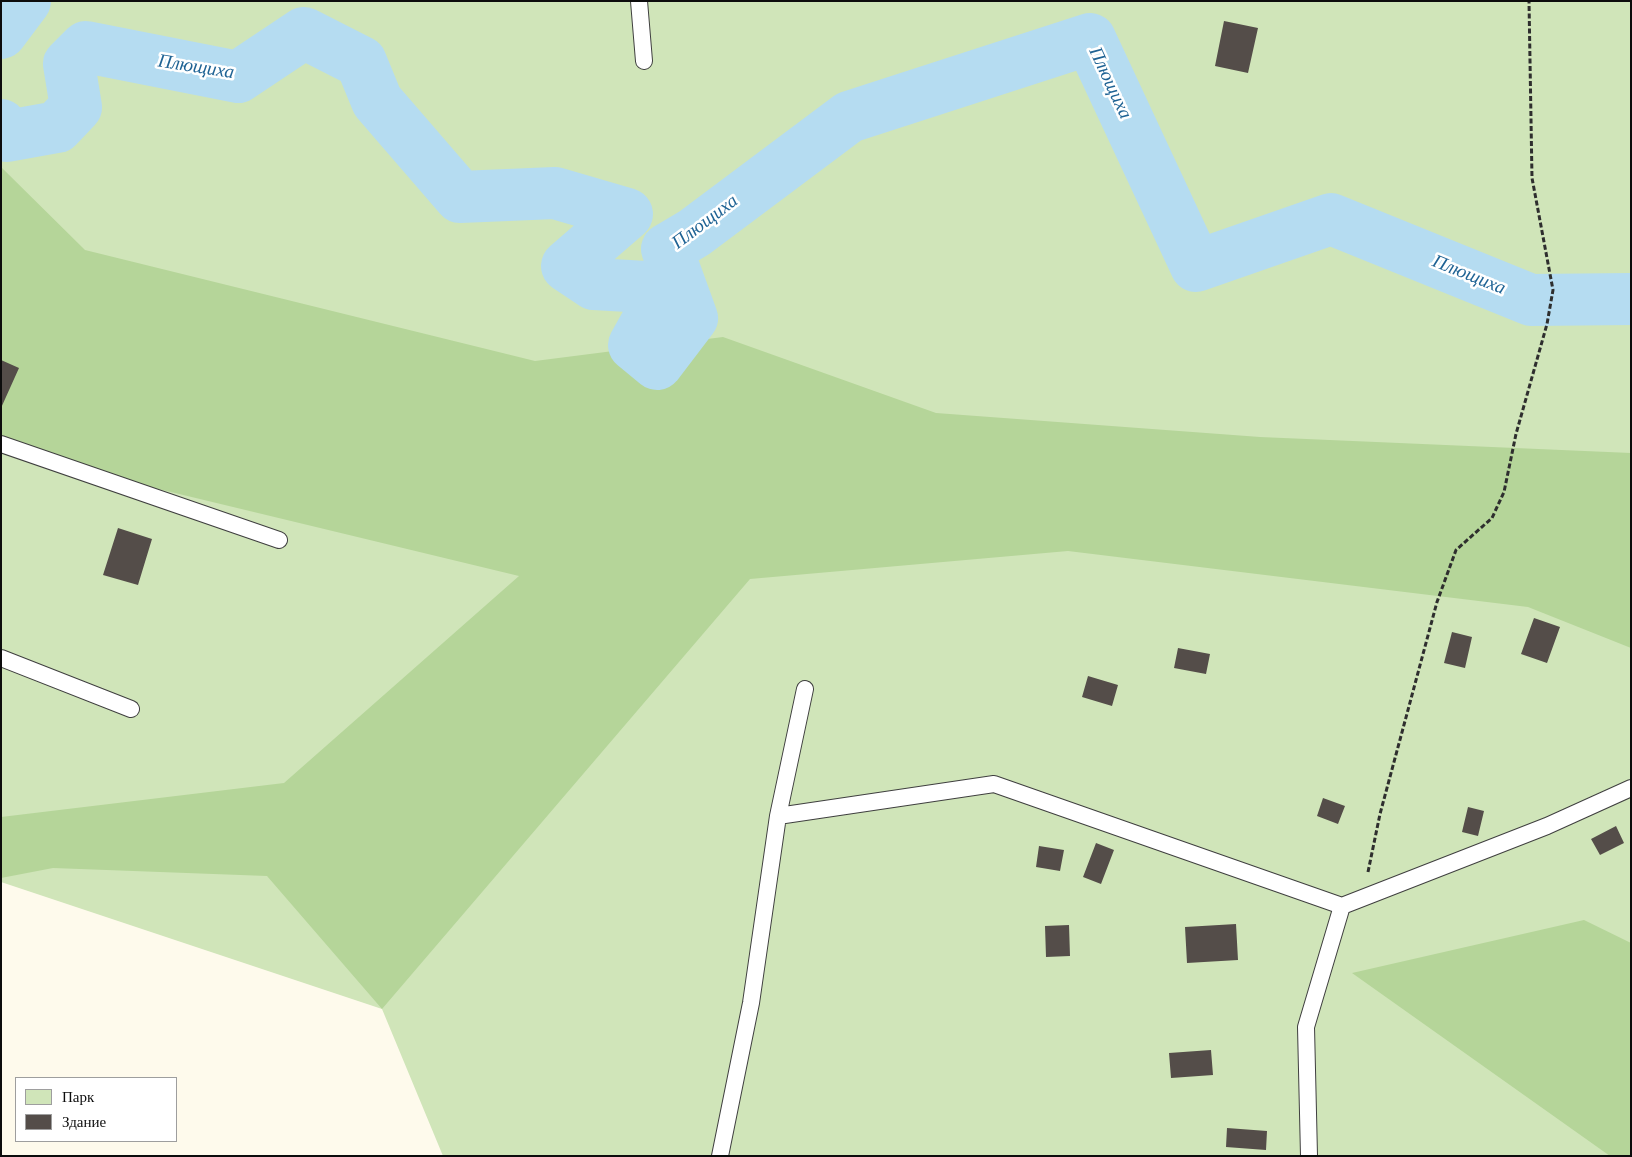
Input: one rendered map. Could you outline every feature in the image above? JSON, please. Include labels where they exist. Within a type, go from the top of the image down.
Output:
[{"type":"lane","points":[[639,1],[644,61]]},
{"type":"lane","points":[[1,444],[279,540]]},
{"type":"lane","points":[[1,658],[131,710]]},
{"type":"lane","points":[[720,1156],[751,1003],[778,816],[806,689]]},
{"type":"lane","points":[[778,816],[994,784],[1342,906],[1547,826],[1631,788]]},
{"type":"lane","points":[[1309,1156],[1306,1027],[1342,906]]},
{"type":"path","points":[[1362,899],[1380,814],[1437,602],[1456,550],[1492,518],[1504,492],[1516,434],[1547,324],[1553,290],[1532,178],[1529,1]]},
{"type":"green space","points":[[1,1],[1631,1],[1631,1156],[443,1156],[382,1009],[1,882]]},
{"type":"green space","points":[[1,167],[85,250],[535,361],[723,337],[936,413],[1260,437],[1631,453],[1631,648],[1528,607],[1068,551],[750,579],[382,1009],[267,876],[53,868],[1,878],[1,817],[284,783],[519,576],[1,451]]},
{"type":"green space","points":[[1584,920],[1631,943],[1631,1156],[1610,1156],[1352,973]]},
{"type":"building","points":[[1224,21],[1258,28],[1248,73],[1215,66]]},
{"type":"building","points":[[1,360],[19,368],[1,408]]},
{"type":"building","points":[[118,528],[152,539],[138,585],[103,575]]},
{"type":"building","points":[[1534,618],[1560,627],[1547,663],[1521,654]]},
{"type":"building","points":[[1452,632],[1472,637],[1465,668],[1444,663]]},
{"type":"building","points":[[1178,648],[1210,654],[1206,674],[1174,668]]},
{"type":"building","points":[[1088,676],[1118,685],[1112,706],[1082,697]]},
{"type":"building","points":[[1323,798],[1345,806],[1338,824],[1317,816]]},
{"type":"building","points":[[1468,807],[1484,811],[1478,836],[1462,832]]},
{"type":"building","points":[[1616,826],[1624,843],[1600,855],[1591,839]]},
{"type":"building","points":[[1096,843],[1114,850],[1101,884],[1083,877]]},
{"type":"building","points":[[1039,846],[1064,850],[1060,871],[1036,867]]},
{"type":"building","points":[[1236,924],[1238,960],[1187,963],[1185,927]]},
{"type":"building","points":[[1069,925],[1070,956],[1046,957],[1045,926]]},
{"type":"building","points":[[1211,1050],[1213,1075],[1171,1078],[1169,1053]]},
{"type":"building","points":[[1227,1128],[1267,1131],[1266,1150],[1226,1147]]},
{"type":"waterway","name":"Плющиха","points":[[1,33],[25,1]]},
{"type":"waterway","name":"Плющиха","points":[[1,125],[7,136],[57,127],[76,107],[69,64],[86,47],[238,77],[304,33],[361,62],[377,101],[460,197],[555,193],[627,214],[567,266],[594,284],[646,287],[653,311],[634,345],[657,364],[692,318],[667,249],[694,233],[849,117],[1090,39],[1196,266],[1331,219],[1531,300],[1631,299]]}]
